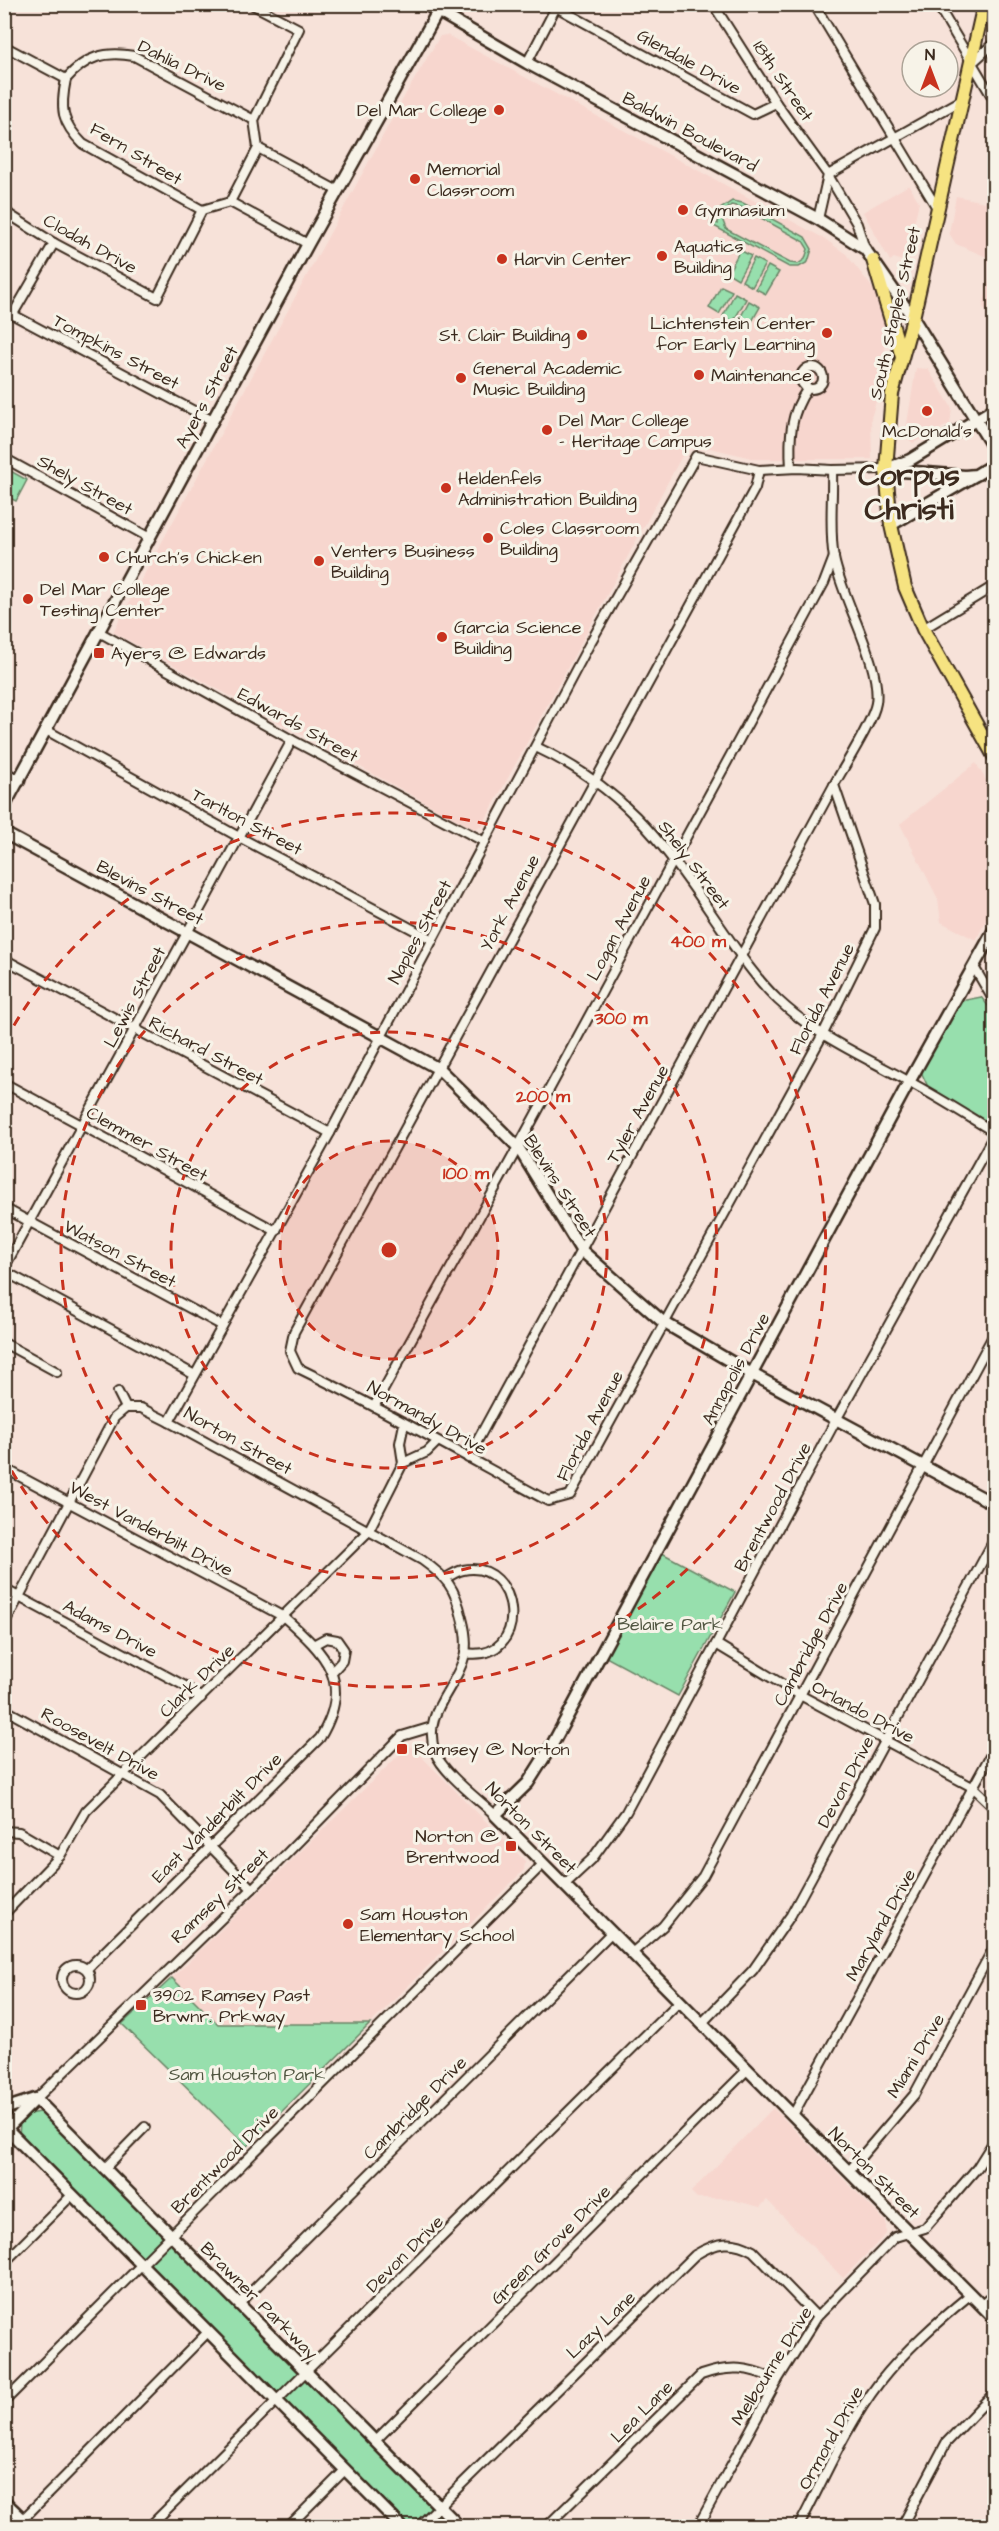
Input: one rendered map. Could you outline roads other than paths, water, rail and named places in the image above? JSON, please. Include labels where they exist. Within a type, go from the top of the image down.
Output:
[{"type":"main road","name":"South Staples Street","points":[[984,4],[913,318],[892,394],[886,469],[891,525],[906,586],[923,629],[994,756]]},
{"type":"main road","points":[[873,260],[902,358]]},
{"type":"street","points":[[230,202],[258,148],[254,120],[299,29],[251,4]]},
{"type":"street","name":"Baldwin Boulevard","points":[[425,4],[440,8],[527,63],[818,219],[865,249],[913,318]]},
{"type":"street","name":"18th Street","points":[[713,4],[776,103],[828,175],[857,224],[865,249]]},
{"type":"street","points":[[814,4],[937,208]]},
{"type":"street","points":[[937,4],[994,100]]},
{"type":"street","name":"Glendale Drive","points":[[527,63],[557,6],[753,114],[776,103]]},
{"type":"street","name":"Ayers Street","points":[[4,807],[308,244],[440,8]]},
{"type":"street","points":[[972,63],[994,43]]},
{"type":"street","points":[[4,46],[66,79]]},
{"type":"street","name":"Dahlia Drive","points":[[66,79],[77,66],[94,56],[114,53],[134,56],[254,120]]},
{"type":"street","name":"Fern Street","points":[[66,79],[63,113],[70,130],[83,144],[202,210]]},
{"type":"street","points":[[818,219],[828,175],[963,99]]},
{"type":"street","points":[[258,148],[338,191]]},
{"type":"street","points":[[202,210],[230,202],[308,244]]},
{"type":"street","name":"Clodah Drive","points":[[6,212],[54,243],[157,298],[202,210]]},
{"type":"street","points":[[13,314],[54,243]]},
{"type":"street","name":"Tompkins Street","points":[[4,310],[213,421]]},
{"type":"street","points":[[913,318],[994,449]]},
{"type":"street","points":[[790,468],[789,436],[792,419],[808,388]]},
{"type":"street","points":[[886,469],[910,460],[994,409]]},
{"type":"street","name":"Naples Street","points":[[169,1422],[193,1374],[330,1133],[589,645],[696,456],[759,471]]},
{"type":"street","name":"Shely Street","points":[[4,458],[150,538]]},
{"type":"street","points":[[891,525],[994,464]]},
{"type":"street","points":[[759,471],[790,468],[832,471],[886,469],[976,475]]},
{"type":"street","name":"York Avenue","points":[[290,1351],[294,1332],[439,1069],[594,779],[755,488],[759,471]]},
{"type":"street","points":[[832,471],[834,557],[851,614],[873,669],[878,691],[876,707],[834,785]]},
{"type":"street","name":"Logan Avenue","points":[[375,1405],[518,1147],[824,583],[834,557]]},
{"type":"street","points":[[923,629],[994,586]]},
{"type":"street","name":"Edwards Street","points":[[99,632],[292,740],[485,842]]},
{"type":"street","name":"Tarlton Street","points":[[46,730],[239,837],[433,940]]},
{"type":"street","name":"Lewis Street","points":[[4,1269],[81,1125],[136,1031],[186,932],[292,740]]},
{"type":"street","name":"Shely Street","points":[[536,747],[570,763],[629,807],[674,858],[741,957],[777,999],[822,1036],[909,1082],[994,1134]]},
{"type":"street","points":[[4,773],[19,781]]},
{"type":"street","name":"Tyler Avenue","points":[[468,1458],[834,785]]},
{"type":"street","name":"Florida Avenue","points":[[558,1499],[570,1495],[822,1036],[875,928],[875,904],[834,785]]},
{"type":"street","name":"Blevins Street","points":[[4,833],[439,1069],[518,1147],[581,1250],[663,1322],[752,1374],[994,1504]]},
{"type":"street","name":"Annapolis Drive","points":[[495,1815],[528,1783],[552,1745],[909,1082],[994,930]]},
{"type":"street","name":"Richard Street","points":[[4,959],[330,1133]]},
{"type":"street","points":[[974,967],[994,1001]]},
{"type":"street","name":"Clemmer Street","points":[[4,1083],[276,1231]]},
{"type":"street","name":"Brentwood Drive","points":[[564,1885],[592,1858],[626,1812],[994,1134]]},
{"type":"street","name":"Watson Street","points":[[4,1208],[221,1325]]},
{"type":"street","points":[[4,1269],[193,1374]]},
{"type":"street","name":"Cambridge Drive","points":[[632,1953],[663,1926],[703,1876],[994,1334]]},
{"type":"street","points":[[4,1343],[57,1372]]},
{"type":"street","name":"Normandy Drive","points":[[290,1351],[298,1368],[375,1405],[404,1424],[548,1501],[558,1499]]},
{"type":"street","points":[[4,1625],[71,1504],[114,1418],[126,1408],[118,1392]]},
{"type":"street","name":"Norton Street","points":[[126,1408],[141,1408],[169,1422],[422,1560],[446,1578],[460,1608],[465,1628],[465,1653],[435,1713],[432,1727],[434,1748],[442,1765],[612,1932],[994,2318]]},
{"type":"street","name":"Clark Drive","points":[[4,1914],[60,1856],[86,1811],[368,1532],[403,1463],[400,1443],[404,1424]]},
{"type":"street","points":[[403,1463],[427,1452],[437,1442]]},
{"type":"street","name":"West Vanderbilt Drive","points":[[4,1468],[284,1617]]},
{"type":"street","name":"Devon Drive","points":[[702,2023],[753,1970],[792,1915],[994,1540]]},
{"type":"street","points":[[446,1578],[464,1569],[481,1571],[496,1577],[510,1599],[513,1616],[509,1631],[502,1643],[478,1655],[465,1653]]},
{"type":"street","name":"Adams Drive","points":[[4,1589],[185,1686],[201,1698]]},
{"type":"street","name":"East Vanderbilt Drive","points":[[87,1969],[320,1738],[332,1719],[336,1701],[332,1672],[315,1644],[284,1617]]},
{"type":"street","name":"East Vanderbilt Drive","points":[[315,1644],[326,1638],[337,1640],[344,1650],[342,1661],[332,1672]]},
{"type":"street","name":"Orlando Drive","points":[[716,1644],[800,1695],[974,1788],[994,1807]]},
{"type":"street","name":"Roosevelt Drive","points":[[4,1709],[160,1795],[252,1889]]},
{"type":"street","name":"Ramsey Street","points":[[5,2129],[252,1889],[402,1736],[432,1727]]},
{"type":"street","name":"Maryland Drive","points":[[793,2115],[994,1749]]},
{"type":"street","points":[[4,1831],[19,1832],[60,1856]]},
{"type":"street","name":"Brentwood Drive","points":[[4,2402],[543,1864]]},
{"type":"street","name":"Cambridge Drive","points":[[238,2304],[612,1932]]},
{"type":"street","name":"Miami Drive","points":[[849,2171],[914,2095],[994,1947]]},
{"type":"street","name":"Devon Drive","points":[[150,2526],[680,2001]]},
{"type":"street","name":"Green Grove Drive","points":[[375,2441],[748,2069]]},
{"type":"street","name":"Ramsey Street","points":[[5,2109],[36,2099]]},
{"type":"street","name":"Brawner Parkway","points":[[36,2099],[459,2526]]},
{"type":"street","points":[[104,2169],[145,2127]]},
{"type":"street","points":[[5,2129],[401,2526]]},
{"type":"street","name":"Melbourne Drive","points":[[698,2526],[777,2381],[817,2317],[895,2237],[925,2228],[955,2195],[994,2141]]},
{"type":"street","points":[[4,2263],[72,2195]]},
{"type":"street","name":"Lazy Lane","points":[[419,2526],[695,2255],[711,2245],[740,2244],[753,2251],[817,2317]]},
{"type":"street","name":"Ormond Drive","points":[[799,2526],[858,2415],[879,2383],[938,2320],[971,2294]]},
{"type":"street","points":[[982,2305],[994,2294]]},
{"type":"street","points":[[4,2501],[26,2523],[208,2332]]},
{"type":"street","name":"Lea Lane","points":[[547,2526],[701,2375],[719,2369],[740,2367],[760,2372],[777,2381]]},
{"type":"street","points":[[902,2526],[946,2443],[994,2393]]},
{"type":"street","points":[[289,2526],[345,2470]]},
{"type":"place","name":"Del Mar College","points":[[499,110]]},
{"type":"place","name":"Memorial Classroom","points":[[415,179]]},
{"type":"place","name":"Gymnasium","points":[[683,210]]},
{"type":"place","name":"Aquatics Building","points":[[662,256]]},
{"type":"place","name":"Harvin Center","points":[[502,259]]},
{"type":"place","name":"Lichtenstein Center for Early Learning","points":[[827,333]]},
{"type":"place","name":"St. Clair Building","points":[[582,335]]},
{"type":"place","name":"Maintenance","points":[[699,375]]},
{"type":"place","name":"General Academic Music Building","points":[[461,378]]},
{"type":"place","name":"McDonald's","points":[[927,411]]},
{"type":"place","name":"Del Mar College - Heritage Campus","points":[[547,430]]},
{"type":"place","name":"Heldenfels Administration Building","points":[[446,488]]},
{"type":"place","name":"Coles Classroom Building","points":[[488,538]]},
{"type":"place","name":"Church's Chicken","points":[[104,557]]},
{"type":"place","name":"Venters Business Building","points":[[319,561]]},
{"type":"place","name":"Del Mar College Testing Center","points":[[28,599]]},
{"type":"place","name":"Garcia Science Building","points":[[442,637]]},
{"type":"place","name":"Ayers @ Edwards","points":[[99,653]]},
{"type":"place","name":"Ramsey @ Norton","points":[[402,1749]]},
{"type":"place","name":"Norton @ Brentwood","points":[[511,1846]]},
{"type":"place","name":"Sam Houston Elementary School","points":[[348,1924]]},
{"type":"place","name":"3902 Ramsey Past Brwnr. Prkway","points":[[141,2005]]},
{"type":"district","name":"Corpus Christi","points":[[909,493]]},
{"type":"park label","name":"Belaire Park","points":[[670,1624]]},
{"type":"park label","name":"Sam Houston Park","points":[[247,2074]]}]
